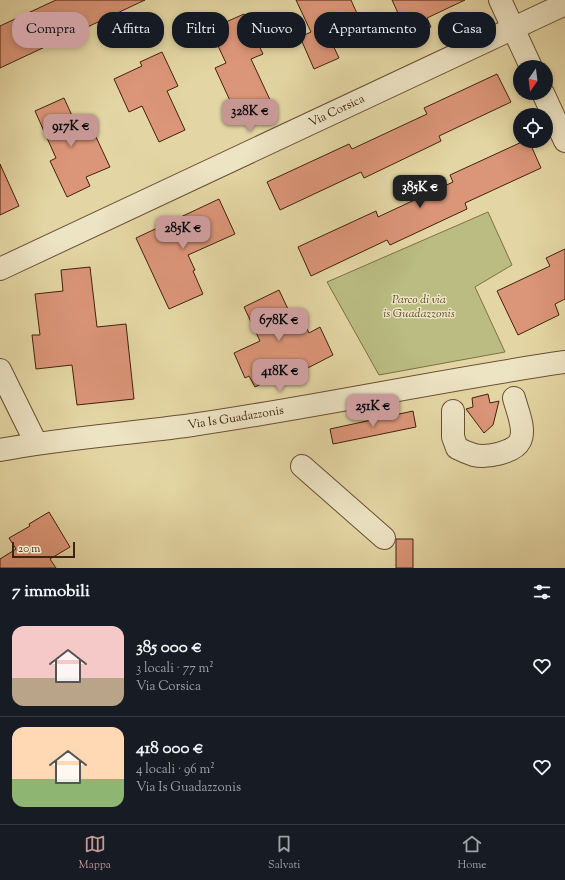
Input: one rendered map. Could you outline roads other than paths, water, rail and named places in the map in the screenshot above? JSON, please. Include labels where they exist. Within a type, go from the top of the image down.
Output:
[{"type":"street","points":[[500,0],[528,60]]},
{"type":"street","name":"Via Corsica","points":[[0,269],[565,4]]},
{"type":"street","points":[[546,100],[565,141]]},
{"type":"street","name":"Via Is Guadazzonis","points":[[0,450],[36,443],[192,425],[338,401],[508,370],[565,362]]},
{"type":"street","points":[[0,370],[36,443]]},
{"type":"street","points":[[453,411],[453,437],[457,448],[476,455],[487,456],[504,452],[515,446],[520,441],[522,432],[521,423],[514,398]]},
{"type":"street","points":[[302,466],[384,538]]},
{"type":"park label","name":"Parco di via is Guadazzonis","points":[[419,307]]}]
